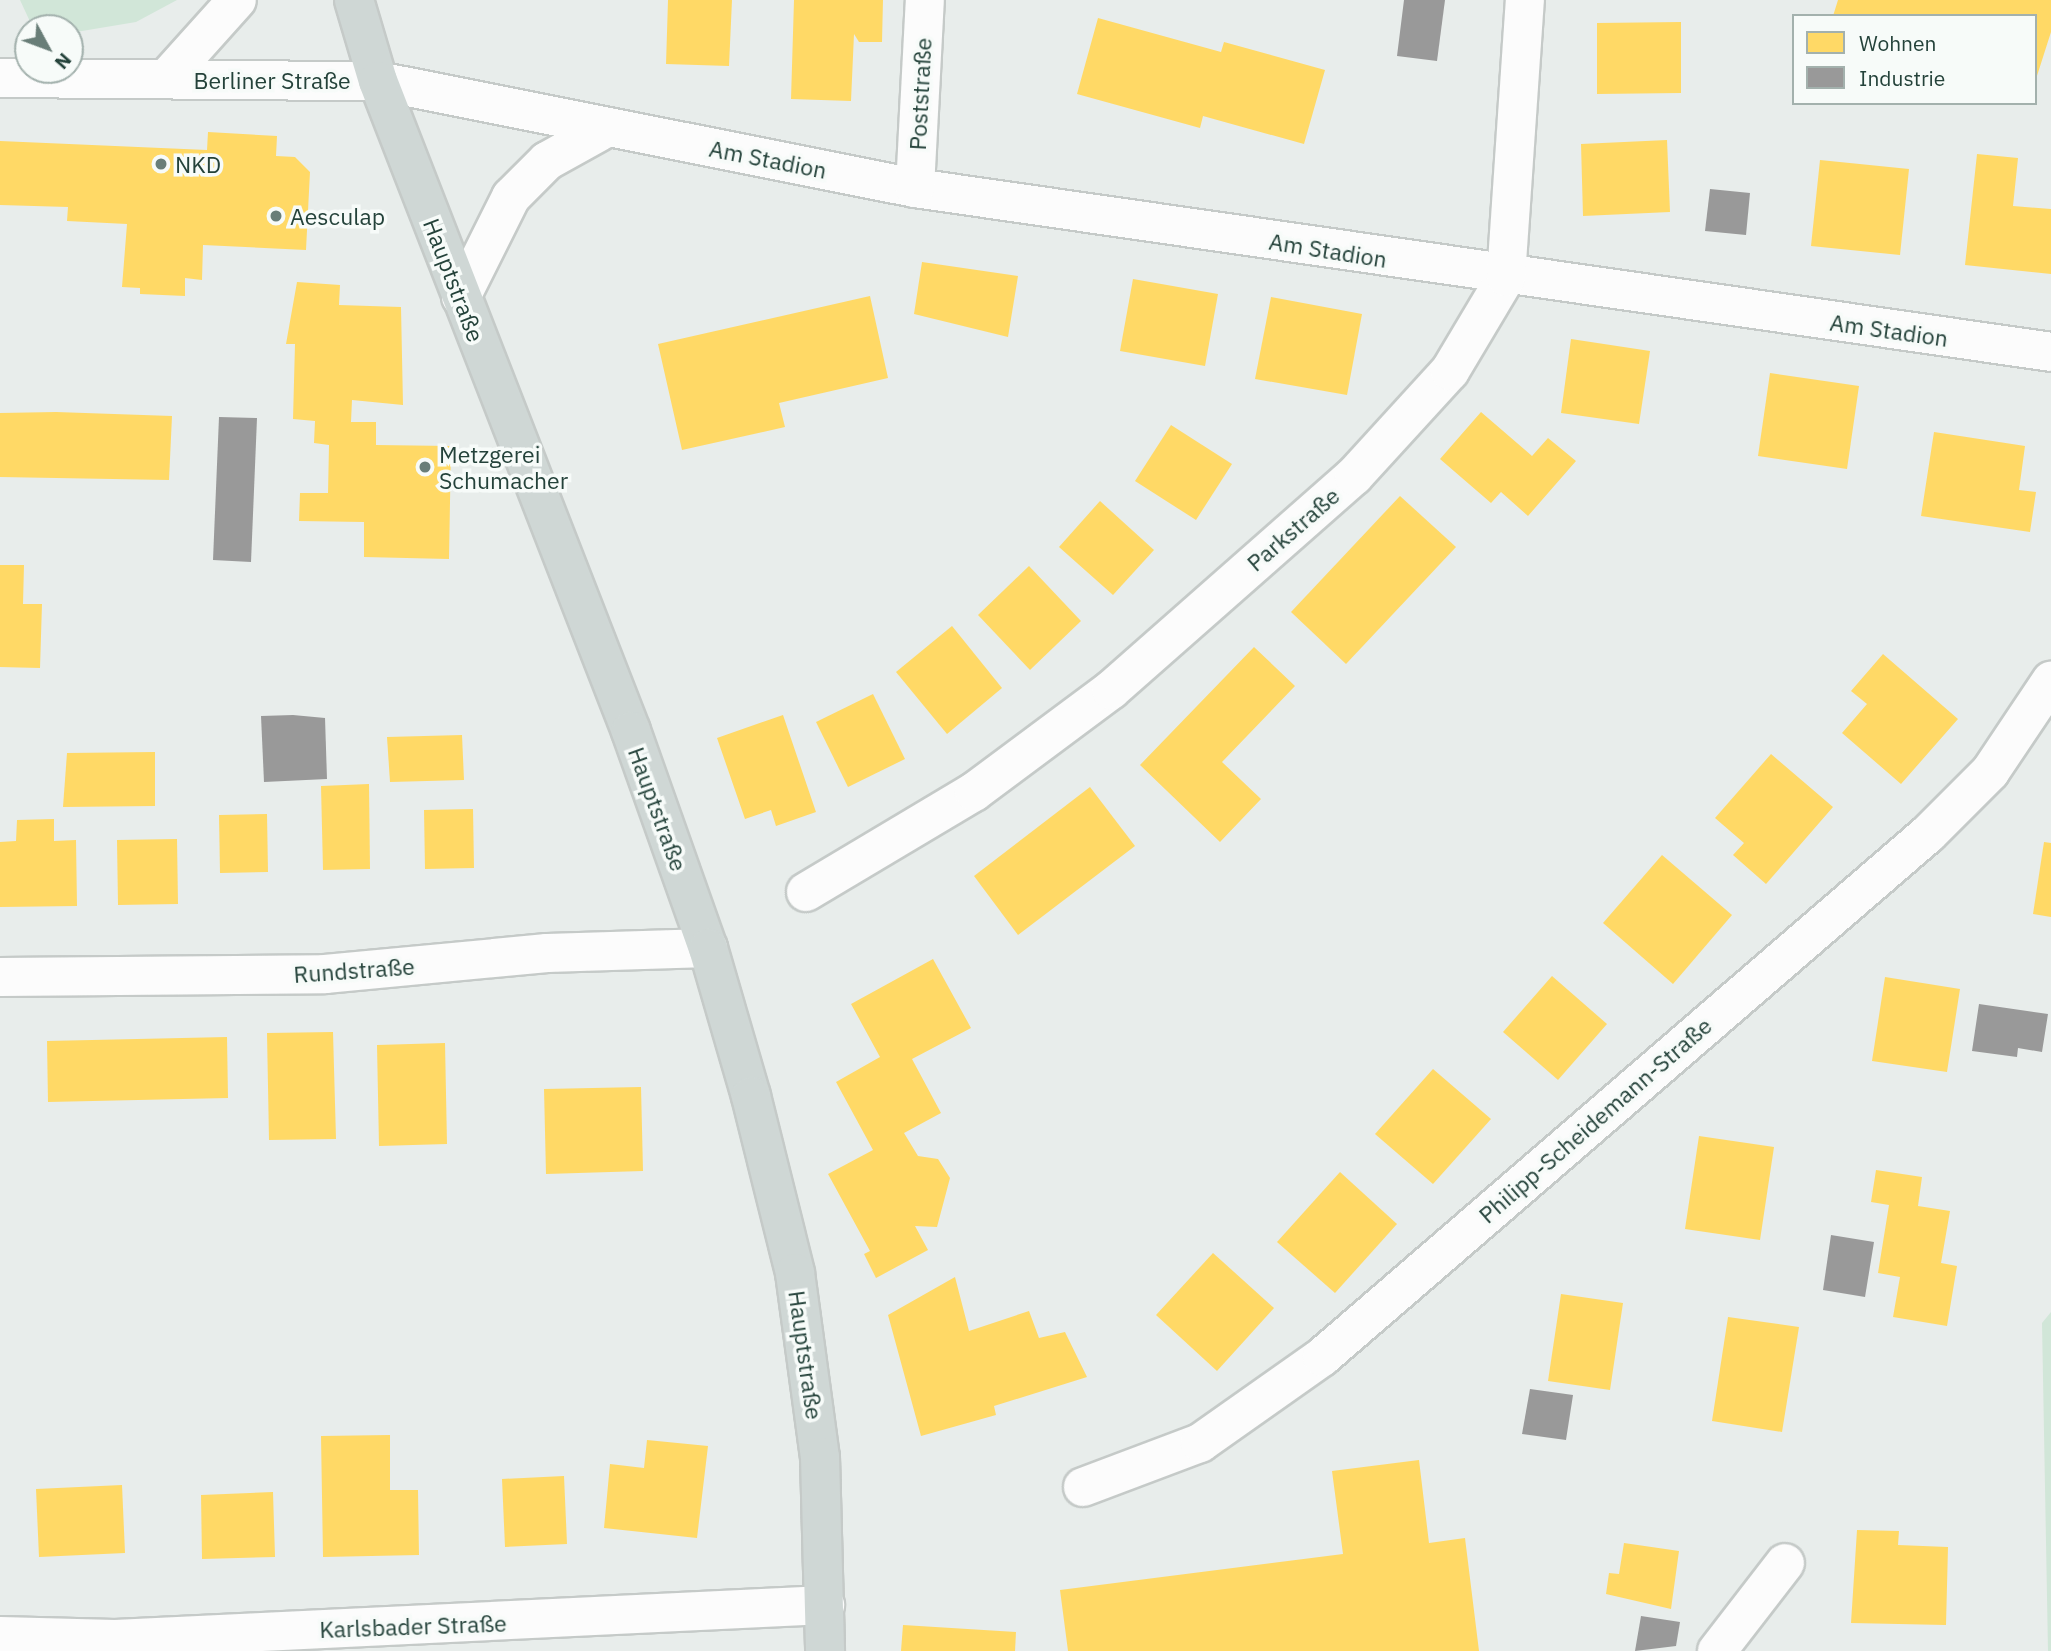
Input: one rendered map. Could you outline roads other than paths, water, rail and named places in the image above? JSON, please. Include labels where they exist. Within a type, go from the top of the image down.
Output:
[{"type":"main road","name":"Hauptstraße","points":[[354,0],[378,81],[708,948],[795,1273],[820,1457],[825,1651]]},
{"type":"street","name":"Berliner Straße","points":[[166,79],[237,0]]},
{"type":"street","name":"Poststraße","points":[[915,188],[926,0]]},
{"type":"street","name":"Parkstraße","points":[[806,892],[974,792],[1111,690],[1354,476],[1450,371],[1506,277],[1525,0]]},
{"type":"street","name":"Berliner Straße","points":[[0,78],[378,81]]},
{"type":"street","name":"Am Stadion","points":[[378,81],[915,188],[1506,277],[2051,352]]},
{"type":"street","points":[[461,297],[511,197],[547,161],[608,127]]},
{"type":"street","name":"Philipp-Scheidemann-Straße","points":[[1083,1487],[1200,1443],[1322,1357],[1928,834],[1990,772],[2051,681]]},
{"type":"street","name":"Rundstraße","points":[[0,977],[325,974],[547,953],[708,948]]},
{"type":"street","points":[[1717,1651],[1784,1563]]},
{"type":"street","name":"Karlsbader Straße","points":[[0,1636],[115,1639],[825,1605]]},
{"type":"place","name":"NKD","points":[[161,164]]},
{"type":"place","name":"Aesculap","points":[[276,216]]},
{"type":"place","name":"Metzgerei Schumacher","points":[[425,467]]}]
